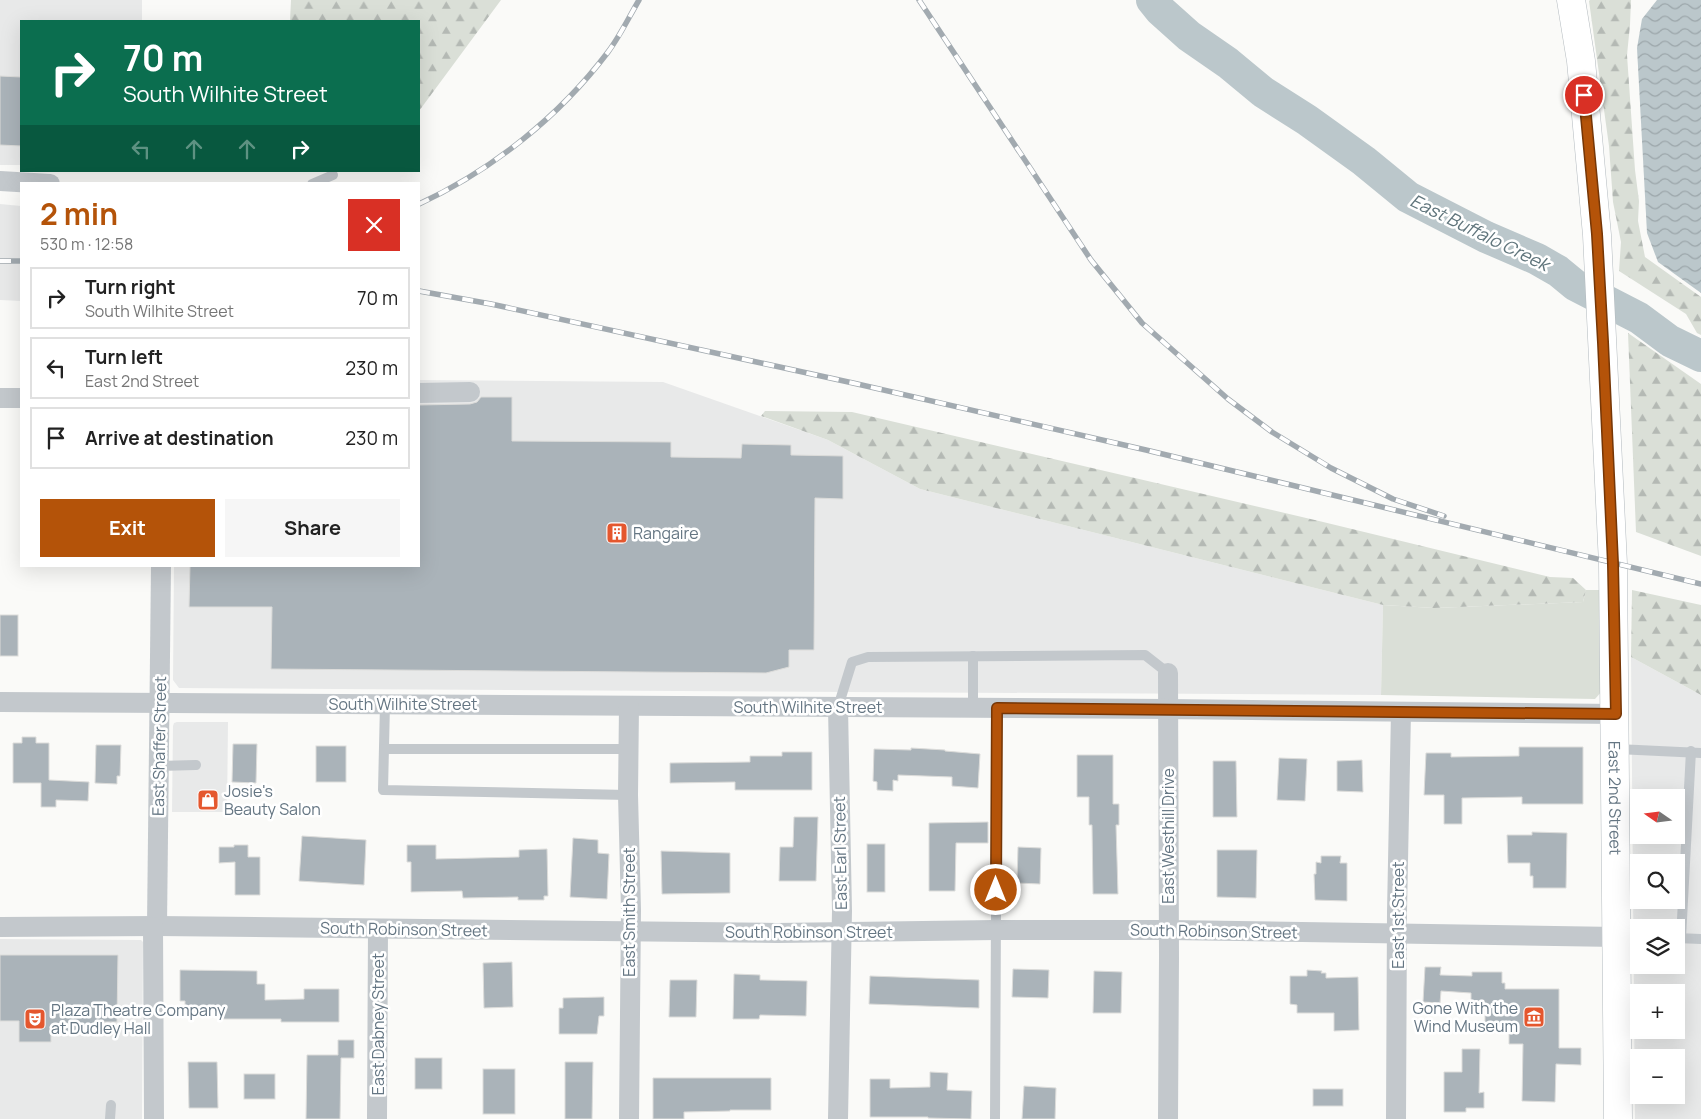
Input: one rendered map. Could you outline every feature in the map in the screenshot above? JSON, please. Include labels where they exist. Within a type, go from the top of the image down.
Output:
[{"type":"main road","name":"East 2nd Street","points":[[1571,0],[1581,61],[1597,234],[1613,564],[1616,749],[1628,937],[1618,1119]]},
{"type":"street","points":[[0,181],[20,182]]},
{"type":"street","points":[[420,393],[470,392]]},
{"type":"street","points":[[0,398],[20,398]]},
{"type":"street","name":"East Shaffer Street","points":[[154,1119],[161,567]]},
{"type":"street","name":"East Westhill Drive","points":[[1168,674],[1168,1119]]},
{"type":"street","name":"South Wilhite Street","points":[[0,702],[1167,709],[1616,714]]},
{"type":"street","name":"East Smith Street","points":[[629,706],[628,795],[631,930],[629,1119]]},
{"type":"street","name":"East Earl Street","points":[[838,707],[841,932],[838,1119]]},
{"type":"street","name":"East 1st Street","points":[[1396,1119],[1397,912],[1401,712]]},
{"type":"street","name":"South Robinson Street","points":[[0,927],[155,926],[841,932],[1169,930],[1628,937]]},
{"type":"street","name":"East Dabney Street","points":[[378,929],[378,1119]]},
{"type":"lane","points":[[317,182],[333,175]]},
{"type":"lane","points":[[838,707],[852,662],[868,657],[1145,655],[1168,674]]},
{"type":"lane","points":[[973,656],[973,708]]},
{"type":"lane","points":[[385,704],[383,790],[628,795]]},
{"type":"lane","points":[[996,1119],[997,708]]},
{"type":"lane","points":[[384,748],[629,749]]},
{"type":"lane","points":[[1616,749],[1696,752],[1680,919]]},
{"type":"lane","points":[[159,766],[196,765]]},
{"type":"lane","points":[[1685,938],[1701,939]]},
{"type":"lane","points":[[110,1119],[111,1106]]},
{"type":"shaded area","points":[[0,0],[142,0],[142,20],[20,20],[20,165],[0,165]]},
{"type":"shaded area","points":[[0,204],[20,206],[20,301],[0,300]]},
{"type":"shaded area","points":[[420,380],[663,382],[828,440],[920,489],[1383,605],[1381,695],[179,688],[173,680],[174,567],[420,567]]},
{"type":"shaded area","points":[[1631,657],[1701,695],[1701,1119],[1635,1119],[1635,1104],[1685,1104],[1685,1049],[1634,1049],[1634,1039],[1685,1039],[1685,984],[1634,984],[1634,974],[1685,974],[1685,919],[1633,919],[1633,909],[1685,909],[1685,854],[1633,854],[1633,844],[1685,844],[1685,789],[1632,789]]},
{"type":"shaded area","points":[[177,722],[228,722],[227,812],[172,812],[173,726]]},
{"type":"shaded area","points":[[0,939],[141,940],[143,942],[142,1119],[0,1119]]},
{"type":"green space","points":[[291,0],[501,0],[420,110],[420,20],[290,20]]},
{"type":"green space","points":[[1590,0],[1631,0],[1627,55],[1639,201],[1638,221],[1645,257],[1701,297],[1701,335],[1697,333],[1686,314],[1619,271],[1621,242],[1613,202],[1609,146]]},
{"type":"green space","points":[[1628,333],[1701,384],[1701,556],[1636,532]]},
{"type":"green space","points":[[765,411],[852,412],[1550,577],[1573,578],[1586,590],[1583,602],[1434,608],[1383,605],[920,489],[828,440],[761,416]]},
{"type":"green space","points":[[1586,590],[1603,590],[1603,690],[1595,699],[1381,695],[1383,605],[1434,608],[1583,602]]},
{"type":"green space","points":[[1632,590],[1701,605],[1701,695],[1631,657]]},
{"type":"water","points":[[1657,0],[1701,0],[1701,293],[1658,262],[1647,233],[1637,48],[1642,19]]},
{"type":"building","points":[[0,76],[20,77],[20,146],[0,145]]},
{"type":"building","name":"Rangaire","points":[[481,397],[512,397],[512,441],[671,442],[671,457],[741,458],[742,444],[791,445],[791,455],[843,456],[843,499],[815,498],[814,650],[789,650],[789,667],[766,673],[271,669],[272,607],[189,607],[190,567],[420,567],[420,405],[470,404],[477,402]]},
{"type":"building","points":[[0,615],[18,615],[18,656],[0,656]]},
{"type":"building","points":[[22,737],[36,737],[36,743],[49,743],[49,780],[89,782],[88,801],[56,800],[56,807],[41,807],[41,783],[13,783],[13,743],[22,743]]},
{"type":"building","points":[[233,744],[257,744],[256,783],[232,782]]},
{"type":"building","points":[[96,745],[121,745],[120,776],[117,776],[117,784],[95,783]]},
{"type":"building","points":[[316,746],[346,746],[346,782],[316,782]]},
{"type":"building","points":[[1519,747],[1583,747],[1583,804],[1522,804],[1522,797],[1462,798],[1462,824],[1444,824],[1444,795],[1424,795],[1426,753],[1451,753],[1451,757],[1519,756]]},
{"type":"building","points":[[911,748],[980,754],[978,788],[952,786],[952,777],[898,775],[898,781],[893,780],[893,791],[877,790],[877,782],[873,781],[874,749],[911,750]]},
{"type":"building","points":[[782,752],[812,752],[812,790],[735,790],[735,782],[670,783],[670,763],[750,762],[750,756],[782,756]]},
{"type":"building","points":[[1077,755],[1113,755],[1113,804],[1119,804],[1119,825],[1116,825],[1118,894],[1093,894],[1092,825],[1089,825],[1089,797],[1077,797]]},
{"type":"building","points":[[1279,758],[1307,759],[1305,801],[1277,800]]},
{"type":"building","points":[[1362,760],[1363,792],[1337,791],[1337,761]]},
{"type":"building","points":[[1213,761],[1236,761],[1237,817],[1213,817]]},
{"type":"building","points":[[794,817],[818,817],[816,881],[779,881],[780,847],[793,847]]},
{"type":"building","points":[[988,822],[988,843],[956,843],[955,891],[929,891],[929,823]]},
{"type":"building","points":[[1532,832],[1567,833],[1566,888],[1533,888],[1533,876],[1530,876],[1530,863],[1508,863],[1507,835],[1532,835]]},
{"type":"building","points":[[302,836],[366,840],[364,885],[299,881]]},
{"type":"building","points":[[573,838],[598,840],[598,853],[609,854],[607,899],[570,897]]},
{"type":"building","points":[[867,844],[885,844],[885,892],[867,892]]},
{"type":"building","points":[[234,845],[248,845],[248,857],[260,857],[260,895],[235,895],[235,862],[219,863],[219,847],[234,847]]},
{"type":"building","points":[[407,845],[436,845],[436,859],[519,857],[519,850],[547,849],[548,896],[544,896],[544,900],[518,900],[518,897],[463,898],[462,891],[411,892],[411,862],[407,862]]},
{"type":"building","points":[[1018,847],[1041,848],[1040,884],[1017,883]]},
{"type":"building","points":[[1217,850],[1257,850],[1256,898],[1217,897]]},
{"type":"building","points":[[661,851],[730,853],[730,893],[662,894]]},
{"type":"building","points":[[1321,856],[1341,856],[1340,863],[1347,863],[1347,901],[1315,900],[1314,874],[1316,874],[1316,862],[1321,863]]},
{"type":"building","points":[[0,955],[118,955],[117,1022],[94,1022],[94,1032],[51,1032],[51,1042],[19,1042],[19,1021],[0,1021]]},
{"type":"building","points":[[512,962],[513,1007],[484,1008],[483,963]]},
{"type":"building","points":[[1425,967],[1441,967],[1440,975],[1472,976],[1472,972],[1502,972],[1502,983],[1505,983],[1505,989],[1559,989],[1559,1048],[1581,1048],[1581,1065],[1556,1064],[1555,1102],[1522,1101],[1523,1044],[1509,1044],[1509,1027],[1485,1027],[1485,1013],[1471,1013],[1471,993],[1441,991],[1440,1003],[1423,1002]]},
{"type":"building","points":[[1013,969],[1049,970],[1048,998],[1012,997]]},
{"type":"building","points":[[180,970],[257,971],[257,984],[265,984],[265,1000],[304,999],[304,989],[339,989],[339,1022],[223,1019],[223,1011],[185,1012],[185,1001],[180,1001]]},
{"type":"building","points":[[1307,970],[1322,971],[1321,973],[1326,973],[1326,978],[1358,977],[1359,1030],[1334,1031],[1334,1013],[1297,1013],[1297,1005],[1290,1004],[1290,976],[1307,976]]},
{"type":"building","points":[[1094,971],[1122,972],[1121,1013],[1093,1013]]},
{"type":"building","points":[[734,974],[760,975],[760,980],[807,981],[806,1016],[760,1015],[759,1019],[733,1019]]},
{"type":"building","points":[[870,976],[979,980],[979,1008],[869,1004]]},
{"type":"building","points":[[670,980],[697,980],[696,1017],[669,1017]]},
{"type":"building","points":[[604,997],[604,1016],[599,1016],[597,1034],[559,1034],[559,1008],[563,1008],[563,998]]},
{"type":"building","points":[[338,1040],[354,1040],[354,1058],[341,1058],[340,1119],[306,1119],[307,1055],[338,1055]]},
{"type":"building","points":[[1462,1049],[1480,1049],[1479,1093],[1484,1092],[1484,1108],[1466,1108],[1466,1112],[1444,1112],[1444,1072],[1462,1072]]},
{"type":"building","points":[[415,1058],[442,1058],[442,1089],[415,1089]]},
{"type":"building","points":[[188,1062],[217,1062],[218,1108],[189,1108]]},
{"type":"building","points":[[565,1062],[593,1062],[592,1119],[565,1119]]},
{"type":"building","points":[[483,1069],[515,1069],[515,1114],[483,1114]]},
{"type":"building","points":[[930,1072],[948,1073],[947,1090],[972,1091],[971,1119],[870,1117],[870,1079],[890,1079],[890,1088],[930,1087]]},
{"type":"building","points":[[244,1074],[275,1074],[275,1099],[244,1099]]},
{"type":"building","points":[[653,1078],[771,1078],[771,1110],[684,1112],[684,1119],[653,1119]]},
{"type":"building","points":[[1024,1086],[1056,1088],[1055,1119],[1022,1119]]},
{"type":"building","points":[[1313,1089],[1343,1089],[1343,1106],[1313,1106]]},
{"type":"waterway","name":"East Buffalo Creek","points":[[1152,0],[1160,10],[1189,36],[1228,63],[1263,92],[1307,120],[1364,161],[1408,197],[1486,237],[1537,259],[1558,271],[1575,285],[1639,318],[1670,341],[1701,356]]},
{"type":"railway","points":[[420,203],[472,175],[498,158],[546,120],[589,76],[608,52],[639,0]]},
{"type":"railway","points":[[919,0],[1091,260],[1142,323],[1228,399],[1272,432],[1331,468],[1393,499],[1444,516]]},
{"type":"railway","points":[[0,261],[20,261]]},
{"type":"railway","points":[[420,291],[491,304],[853,383],[1146,450],[1701,584]]},
{"type":"place","name":"Rangaire","points":[[617,533]]},
{"type":"place","name":"Josie's Beauty Salon","points":[[208,800]]},
{"type":"place","name":"Gone With the Wind Museum","points":[[1534,1017]]},
{"type":"place","name":"Plaza Theatre Company at Dudley Hall","points":[[35,1019]]},
{"type":"route","points":[[996,890],[997,708],[1616,714],[1613,564],[1603,342],[1597,234],[1584,95]]}]
